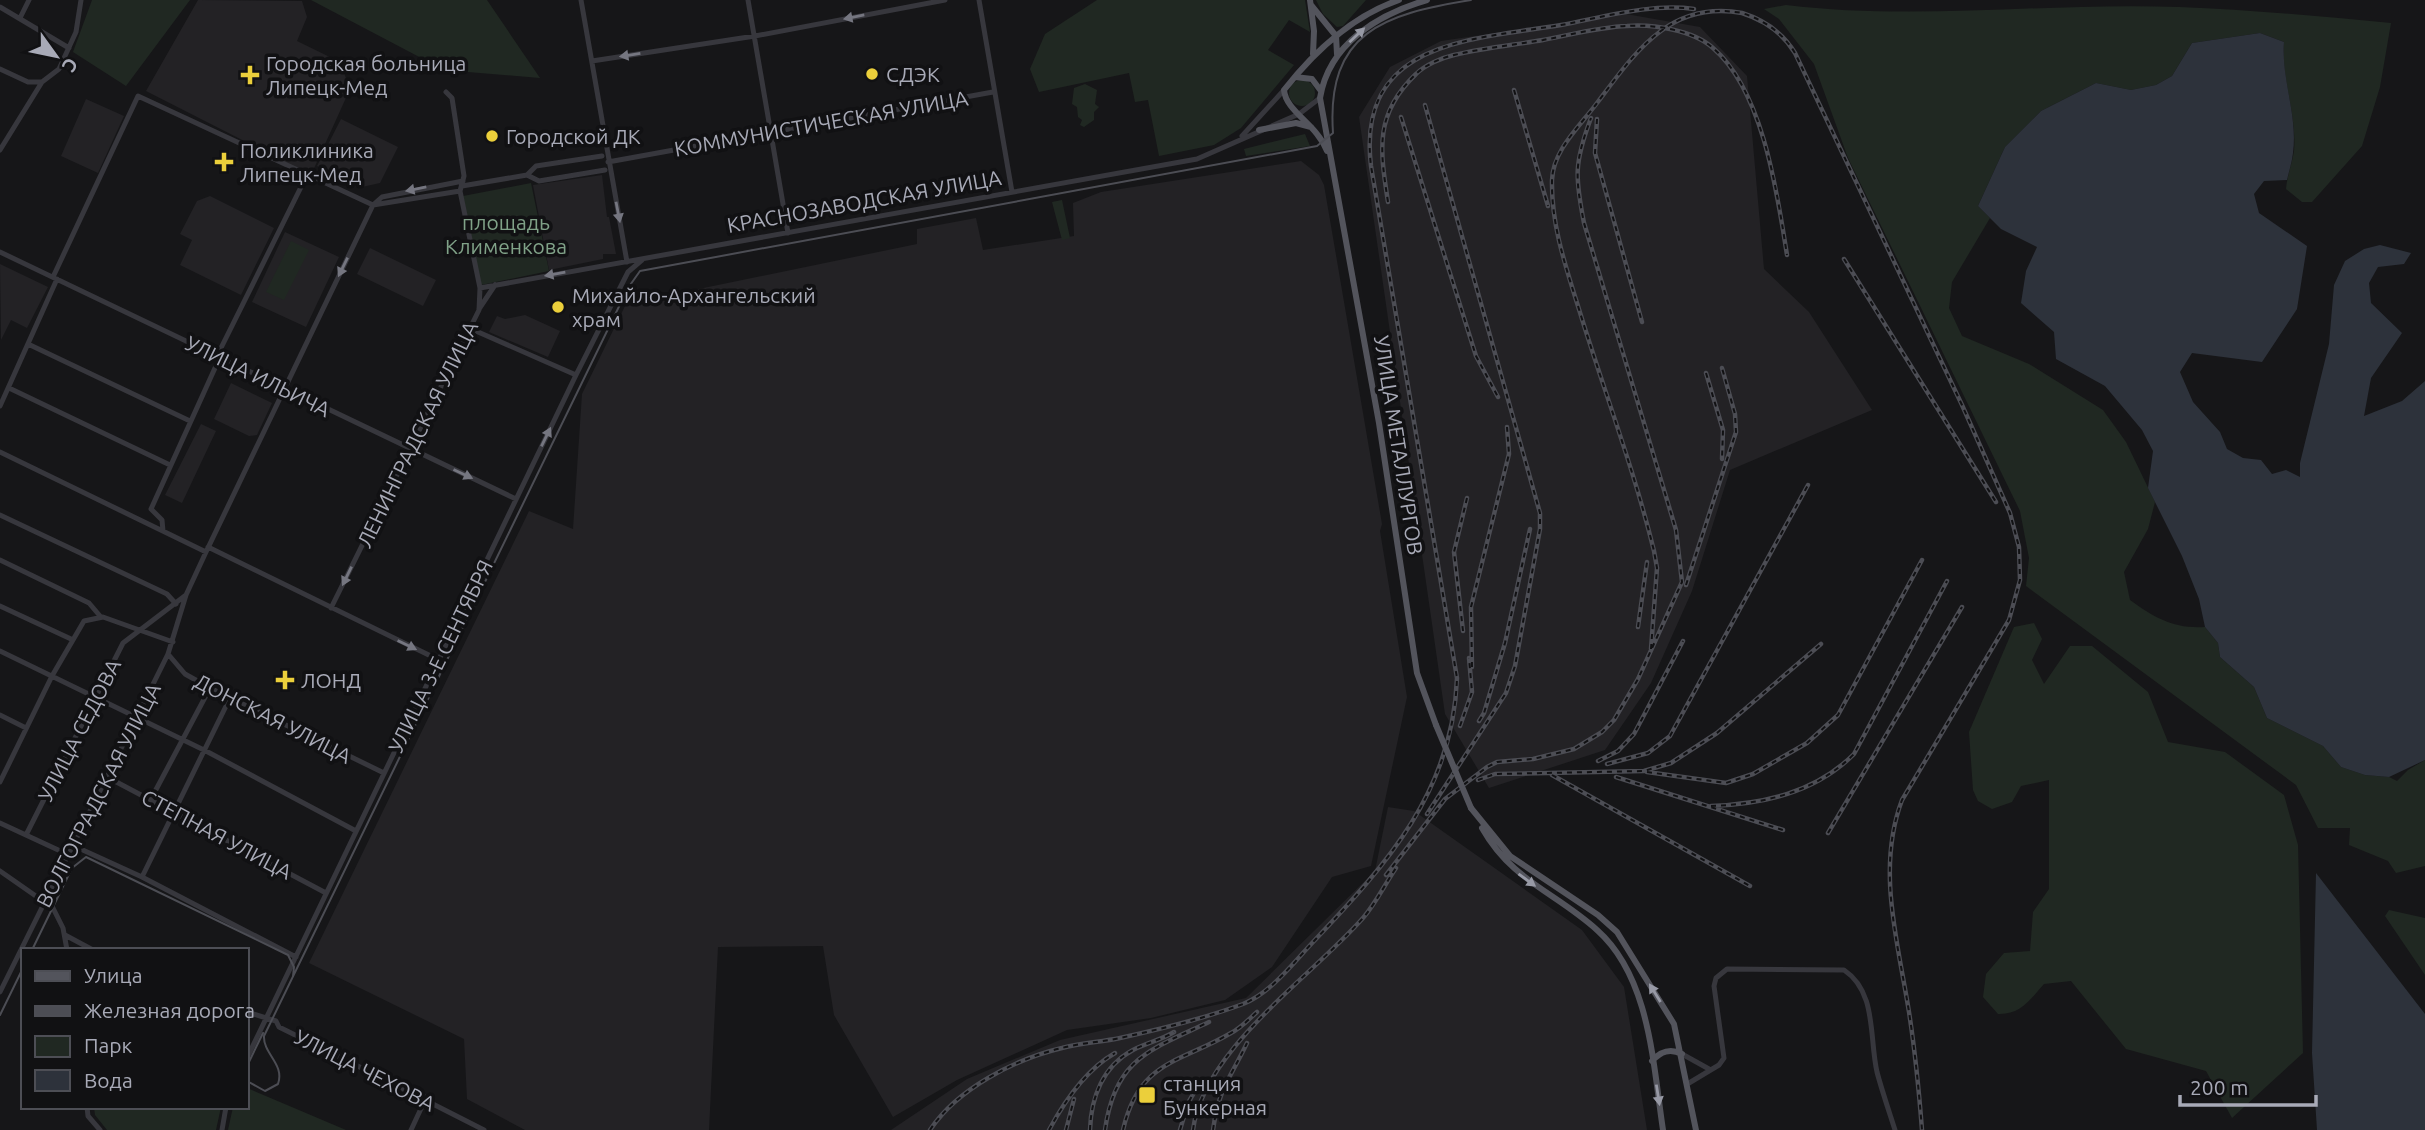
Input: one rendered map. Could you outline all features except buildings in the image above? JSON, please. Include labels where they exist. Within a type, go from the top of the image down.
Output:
[{"type":"main road","points":[[1335,169],[1315,129],[1286,102],[1284,90],[1313,56],[1336,36],[1375,10],[1399,0]]},
{"type":"main road","points":[[1335,60],[1367,26],[1388,14],[1427,0]]},
{"type":"main road","points":[[1311,3],[1336,36],[1338,48],[1321,95]]},
{"type":"main road","points":[[1311,3],[1313,56]]},
{"type":"main road","points":[[1295,77],[1311,79],[1321,95],[1335,169]]},
{"type":"main road","points":[[1259,131],[1296,123],[1315,129]]},
{"type":"main road","name":"УЛИЦА МЕТАЛЛУРГОВ","points":[[1335,169],[1381,438],[1417,673],[1471,808]]},
{"type":"main road","points":[[1471,808],[1510,856],[1598,915],[1617,932],[1675,1024],[1689,1083],[1696,1130]]},
{"type":"main road","points":[[1471,808],[1506,864],[1598,930],[1628,969],[1641,1007],[1663,1130]]},
{"type":"main road","points":[[1652,1061],[1662,1052],[1672,1050],[1682,1054]]},
{"type":"street","points":[[20,18],[29,0]]},
{"type":"street","points":[[0,150],[42,82],[59,69],[76,32],[81,0]]},
{"type":"street","points":[[581,0],[627,261]]},
{"type":"street","points":[[748,0],[788,233]]},
{"type":"street","points":[[592,61],[755,36],[945,0]]},
{"type":"street","points":[[979,0],[1012,192]]},
{"type":"street","points":[[0,6],[69,48]]},
{"type":"street","points":[[0,69],[28,82],[42,82]]},
{"type":"street","points":[[28,82],[32,100]]},
{"type":"street","points":[[1237,141],[1284,90]]},
{"type":"street","name":"ЛЕНИНГРАДСКАЯ УЛИЦА","points":[[331,608],[479,310],[480,288],[462,186],[452,98],[446,92]]},
{"type":"street","name":"КОММУНИСТИЧЕСКАЯ УЛИЦА","points":[[608,162],[993,92]]},
{"type":"street","points":[[1299,114],[1321,95]]},
{"type":"street","points":[[0,406],[138,96],[373,205],[437,195],[462,186],[527,174],[536,166],[603,156]]},
{"type":"street","name":"КРАСНОЗАВОДСКАЯ УЛИЦА","points":[[480,288],[1197,159],[1299,114]]},
{"type":"street","points":[[527,174],[539,181],[605,170]]},
{"type":"street","points":[[163,531],[162,520],[151,509],[219,356],[307,175]]},
{"type":"street","points":[[373,205],[382,197],[396,193],[436,185],[462,186]]},
{"type":"street","points":[[436,185],[437,195]]},
{"type":"street","points":[[396,193],[397,201]]},
{"type":"street","name":"ВОЛГОГРАДСКАЯ УЛИЦА","points":[[22,948],[168,654],[186,595],[373,205]]},
{"type":"street","name":"УЛИЦА ИЛЬИЧА","points":[[0,252],[516,499]]},
{"type":"street","name":"УЛИЦА 3-Е СЕНТЯБРЯ","points":[[248,1056],[576,375],[628,272],[642,260]]},
{"type":"street","points":[[618,262],[628,272]]},
{"type":"street","points":[[479,310],[495,285]]},
{"type":"street","points":[[469,328],[576,375]]},
{"type":"street","points":[[28,344],[190,421]]},
{"type":"street","points":[[0,388],[170,465]]},
{"type":"street","points":[[0,452],[439,660]]},
{"type":"street","points":[[0,516],[167,594],[176,604]]},
{"type":"street","points":[[0,560],[89,603],[100,616],[173,642]]},
{"type":"street","name":"ВОЛГОГРАДСКАЯ УЛИЦА","points":[[176,604],[186,595]]},
{"type":"street","name":"УЛИЦА СЕДОВА","points":[[26,835],[123,643],[137,630],[176,604]]},
{"type":"street","points":[[0,606],[71,639]]},
{"type":"street","points":[[0,782],[2,772],[71,639],[81,624],[100,616]]},
{"type":"street","points":[[0,651],[206,751],[356,831]]},
{"type":"street","name":"ДОНСКАЯ УЛИЦА","points":[[168,654],[185,674],[210,688],[384,773]]},
{"type":"street","points":[[151,799],[210,688]]},
{"type":"street","points":[[142,877],[230,698]]},
{"type":"street","points":[[0,715],[26,728]]},
{"type":"street","name":"СТЕПНАЯ УЛИЦА","points":[[107,777],[326,893]]},
{"type":"street","points":[[0,823],[69,855]]},
{"type":"street","points":[[74,846],[142,877],[296,957]]},
{"type":"street","points":[[0,871],[53,908],[67,948]]},
{"type":"street","points":[[64,935],[89,948]]},
{"type":"street","name":"ВОЛГОГРАДСКАЯ УЛИЦА","points":[[0,992],[21,949]]},
{"type":"street","points":[[1689,1083],[1719,1065],[1724,1058],[1714,986],[1716,978],[1727,969],[1844,970],[1859,984],[1866,999],[1877,1070],[1895,1130]]},
{"type":"street","name":"УЛИЦА ЧЕХОВА","points":[[248,1012],[267,1019],[404,1088],[408,1096],[425,1100],[484,1130]]},
{"type":"street","points":[[1682,1054],[1709,1069]]},
{"type":"street","points":[[411,1130],[425,1100]]},
{"type":"street","points":[[87,1109],[88,1116],[100,1130]]},
{"type":"street","points":[[222,1130],[226,1109]]},
{"type":"shaded area","name":"Городская больница Липецк-Мед","points":[[198,0],[302,1],[307,17],[297,41],[340,62],[350,89],[311,175],[146,91]]},
{"type":"shaded area","points":[[1626,14],[1700,27],[1747,76],[1764,269],[1809,312],[1872,410],[1730,470],[1692,591],[1651,683],[1605,750],[1489,788],[1445,714],[1359,117],[1390,67],[1441,41]]},
{"type":"shaded area","points":[[86,99],[124,116],[98,173],[61,156]]},
{"type":"shaded area","points":[[341,119],[398,147],[380,183],[362,187],[317,166]]},
{"type":"shaded area","points":[[1301,161],[1319,175],[1324,185],[1382,524],[1380,531],[1407,697],[1371,866],[1332,877],[1272,967],[1225,1000],[1151,1018],[1067,1030],[957,1080],[893,1117],[834,1015],[823,946],[718,947],[709,1130],[525,1130],[467,1099],[464,1039],[309,963],[529,511],[573,529],[582,394],[626,304],[917,244],[917,229],[976,218],[983,250],[1074,236],[1073,203],[1101,192]]},
{"type":"shaded area","points":[[602,175],[607,217],[616,254],[603,254],[603,259],[549,270],[533,185]]},
{"type":"shaded area","points":[[210,196],[274,228],[241,295],[180,265],[192,240],[180,234],[197,201]]},
{"type":"shaded area","points":[[285,232],[339,257],[306,327],[252,302]]},
{"type":"shaded area","points":[[370,248],[436,280],[423,306],[357,274]]},
{"type":"shaded area","points":[[0,264],[48,287],[27,328],[11,320],[1,340]]},
{"type":"shaded area","points":[[525,315],[560,331],[548,357],[489,332],[497,316],[505,319]]},
{"type":"shaded area","points":[[231,383],[272,403],[257,435],[249,436],[214,419]]},
{"type":"shaded area","points":[[201,424],[216,431],[182,503],[165,495]]},
{"type":"shaded area","points":[[1388,807],[1414,811],[1582,930],[1624,987],[1647,1130],[891,1130],[967,1079],[1060,1040],[1246,998],[1375,871]]},
{"type":"green space","points":[[92,0],[190,0],[126,86],[73,52]]},
{"type":"green space","points":[[311,0],[487,0],[540,78],[444,70]]},
{"type":"green space","points":[[1097,0],[1305,0],[1310,32],[1289,20],[1268,50],[1294,65],[1241,128],[1214,145],[1159,156],[1148,100],[1135,102],[1129,73],[1039,92],[1030,69],[1045,34]]},
{"type":"green space","points":[[1316,0],[1366,0],[1343,26],[1337,27],[1323,14]]},
{"type":"green space","points":[[1786,5],[1884,11],[2179,7],[2391,23],[2380,87],[2362,146],[2312,202],[2302,202],[2286,189],[2294,151],[2294,137],[2284,42],[2260,33],[2192,43],[2172,76],[2156,85],[2131,90],[2096,83],[2041,111],[2005,147],[1978,206],[1990,218],[1952,282],[1949,308],[1962,336],[2029,364],[2103,410],[2126,442],[2155,502],[2148,529],[2124,572],[2130,600],[2165,621],[2184,626],[2205,627],[2218,643],[2220,657],[2254,687],[2267,718],[2323,746],[2341,767],[2397,781],[2408,770],[2425,760],[2425,866],[2396,873],[2388,861],[2349,845],[2350,828],[2318,828],[2296,785],[2026,586],[2029,558],[2020,511],[1848,158],[1814,64],[1779,19],[1764,9]]},
{"type":"green space","points":[[1302,80],[1311,84],[1315,93],[1311,102],[1302,106],[1293,102],[1289,93],[1293,84]]},
{"type":"green space","points":[[1085,84],[1097,90],[1095,104],[1099,107],[1094,112],[1094,120],[1084,127],[1080,125],[1082,120],[1078,117],[1077,107],[1072,104],[1074,88]]},
{"type":"green space","points":[[1305,134],[1310,146],[1246,156],[1244,149]]},
{"type":"green space","name":"площадь Клименкова","points":[[531,183],[549,271],[481,285],[463,196]]},
{"type":"green space","points":[[1062,200],[1070,238],[1062,240],[1052,202]]},
{"type":"green space","points":[[291,241],[309,250],[284,300],[266,292]]},
{"type":"green space","points":[[2034,623],[2042,639],[2032,660],[2044,684],[2070,646],[2092,646],[2148,692],[2168,742],[2225,752],[2284,795],[2298,845],[2303,1053],[2232,1118],[2206,1071],[2126,1049],[2071,981],[2044,984],[2019,1009],[2006,1014],[1998,1014],[1983,997],[1986,974],[2004,953],[2030,951],[2033,912],[2049,889],[2049,780],[2021,786],[2012,802],[1992,809],[1978,801],[1973,790],[1969,732],[2014,627]]},
{"type":"green space","points":[[2389,910],[2425,918],[2425,975],[2385,916]]},
{"type":"green space","points":[[248,1088],[346,1130],[228,1130],[233,1109],[248,1109]]},
{"type":"green space","points":[[94,1109],[221,1109],[216,1130],[107,1130],[95,1115]]},
{"type":"water","points":[[2260,33],[2284,42],[2294,139],[2287,180],[2264,181],[2254,194],[2259,213],[2307,246],[2297,309],[2262,362],[2192,353],[2180,372],[2193,402],[2220,432],[2227,449],[2243,458],[2261,460],[2272,474],[2286,470],[2300,477],[2300,463],[2329,344],[2334,285],[2345,261],[2364,249],[2380,245],[2411,253],[2404,264],[2378,267],[2369,283],[2371,303],[2402,333],[2371,378],[2364,416],[2402,401],[2425,381],[2425,760],[2389,777],[2365,775],[2341,767],[2323,746],[2267,718],[2254,687],[2220,657],[2218,643],[2205,627],[2199,599],[2182,556],[2148,488],[2153,451],[2142,430],[2105,386],[2056,359],[2054,332],[2021,303],[2026,271],[2037,247],[2001,229],[1978,206],[2005,147],[2041,111],[2096,83],[2131,90],[2156,85],[2172,76],[2192,43]]},
{"type":"water","points":[[2316,873],[2425,1014],[2425,1130],[2317,1130],[2312,1053]]},
{"type":"tram line","points":[[248,1082],[265,1091],[278,1084],[279,1071],[264,1036],[628,288],[640,271],[1317,146],[1333,133],[1333,99],[1339,72],[1351,50],[1367,34],[1412,12],[1471,0]]},
{"type":"tram line","points":[[33,948],[72,868],[86,857],[288,955],[294,967],[293,976]]},
{"type":"tram line","points":[[0,1015],[21,972]]},
{"type":"tram line","points":[[248,1064],[263,1033]]},
{"type":"railway","points":[[930,1130],[941,1115],[971,1089],[1025,1060],[1069,1046],[1120,1038],[1182,1023],[1254,999],[1282,976],[1390,854],[1429,791],[1443,756],[1453,719],[1457,678],[1371,166],[1371,124],[1382,93],[1401,70],[1427,54],[1458,43],[1644,9],[1694,9]]},
{"type":"railway","points":[[1651,649],[1657,568],[1654,551],[1561,250],[1554,216],[1552,180],[1562,149],[1625,66],[1656,34],[1694,15],[1716,11],[1742,13],[1772,28],[1785,39],[1795,53],[1962,405],[2010,513],[2019,547],[2020,580],[2009,620],[1902,800],[1894,826],[1890,879],[1892,906],[1917,1071],[1922,1130]]},
{"type":"railway","points":[[1388,202],[1382,149],[1387,118],[1402,89],[1424,68],[1444,58],[1465,53],[1595,30],[1660,27],[1705,42],[1730,67],[1744,90],[1765,144],[1787,255]]},
{"type":"railway","points":[[1514,90],[1548,206]]},
{"type":"railway","points":[[1425,105],[1540,513],[1540,529],[1515,666],[1506,693],[1427,814]]},
{"type":"railway","points":[[1401,117],[1476,356],[1498,397]]},
{"type":"railway","points":[[1386,875],[1445,799],[1487,767],[1497,762],[1533,759],[1574,749],[1602,732],[1614,720],[1638,679],[1682,582],[1676,530],[1584,223],[1578,170],[1581,147],[1591,118]]},
{"type":"railway","points":[[1597,119],[1595,153],[1642,322]]},
{"type":"railway","points":[[1844,259],[1996,502]]},
{"type":"railway","points":[[1686,585],[1736,432],[1735,414],[1722,368]]},
{"type":"railway","points":[[1706,373],[1723,430],[1722,459]]},
{"type":"railway","points":[[1472,667],[1471,607],[1509,454],[1507,427]]},
{"type":"railway","points":[[1607,764],[1648,753],[1670,736],[1808,485]]},
{"type":"railway","points":[[1463,631],[1454,552],[1467,498]]},
{"type":"railway","points":[[1479,721],[1484,713],[1505,643],[1530,529]]},
{"type":"railway","points":[[1647,772],[1726,783],[1753,774],[1807,743],[1838,715],[1922,560]]},
{"type":"railway","points":[[1638,627],[1647,562]]},
{"type":"railway","points":[[1711,806],[1750,803],[1787,794],[1823,778],[1854,754],[1947,581]]},
{"type":"railway","points":[[1828,833],[1962,607]]},
{"type":"railway","points":[[1598,761],[1618,751],[1634,734],[1683,641]]},
{"type":"railway","points":[[1478,780],[1495,774],[1644,771],[1671,763],[1717,733],[1821,644]]},
{"type":"railway","points":[[1460,726],[1472,692],[1469,658]]},
{"type":"railway","points":[[1552,775],[1750,886]]},
{"type":"railway","points":[[1616,777],[1783,830]]},
{"type":"railway","points":[[1193,1130],[1201,1100],[1216,1071],[1237,1043],[1363,918],[1396,868]]},
{"type":"railway","points":[[1123,1130],[1130,1107],[1151,1076],[1164,1066],[1235,1031],[1257,1012]]},
{"type":"railway","points":[[1105,1130],[1117,1087],[1127,1072],[1153,1049],[1209,1022]]},
{"type":"railway","points":[[1090,1130],[1096,1094],[1106,1074],[1133,1050],[1174,1032]]},
{"type":"railway","points":[[1213,1130],[1222,1093],[1247,1043]]},
{"type":"railway","points":[[1049,1130],[1077,1087],[1095,1068],[1115,1053]]},
{"type":"railway","points":[[1180,1130],[1188,1103],[1199,1084]]},
{"type":"railway","points":[[1066,1130],[1074,1099]]},
{"type":"place","name":"СДЭК","points":[[872,74]]},
{"type":"place","name":"Городская больница Липецк-Мед","points":[[250,75]]},
{"type":"place","name":"Городской ДК","points":[[492,136]]},
{"type":"place","name":"Поликлиника Липецк-Мед","points":[[224,162]]},
{"type":"place","name":"Михайло-Архангельский храм","points":[[558,307]]},
{"type":"place","name":"ЛОНД","points":[[285,680]]},
{"type":"place","name":"станция Бункерная","points":[[1147,1095]]}]
